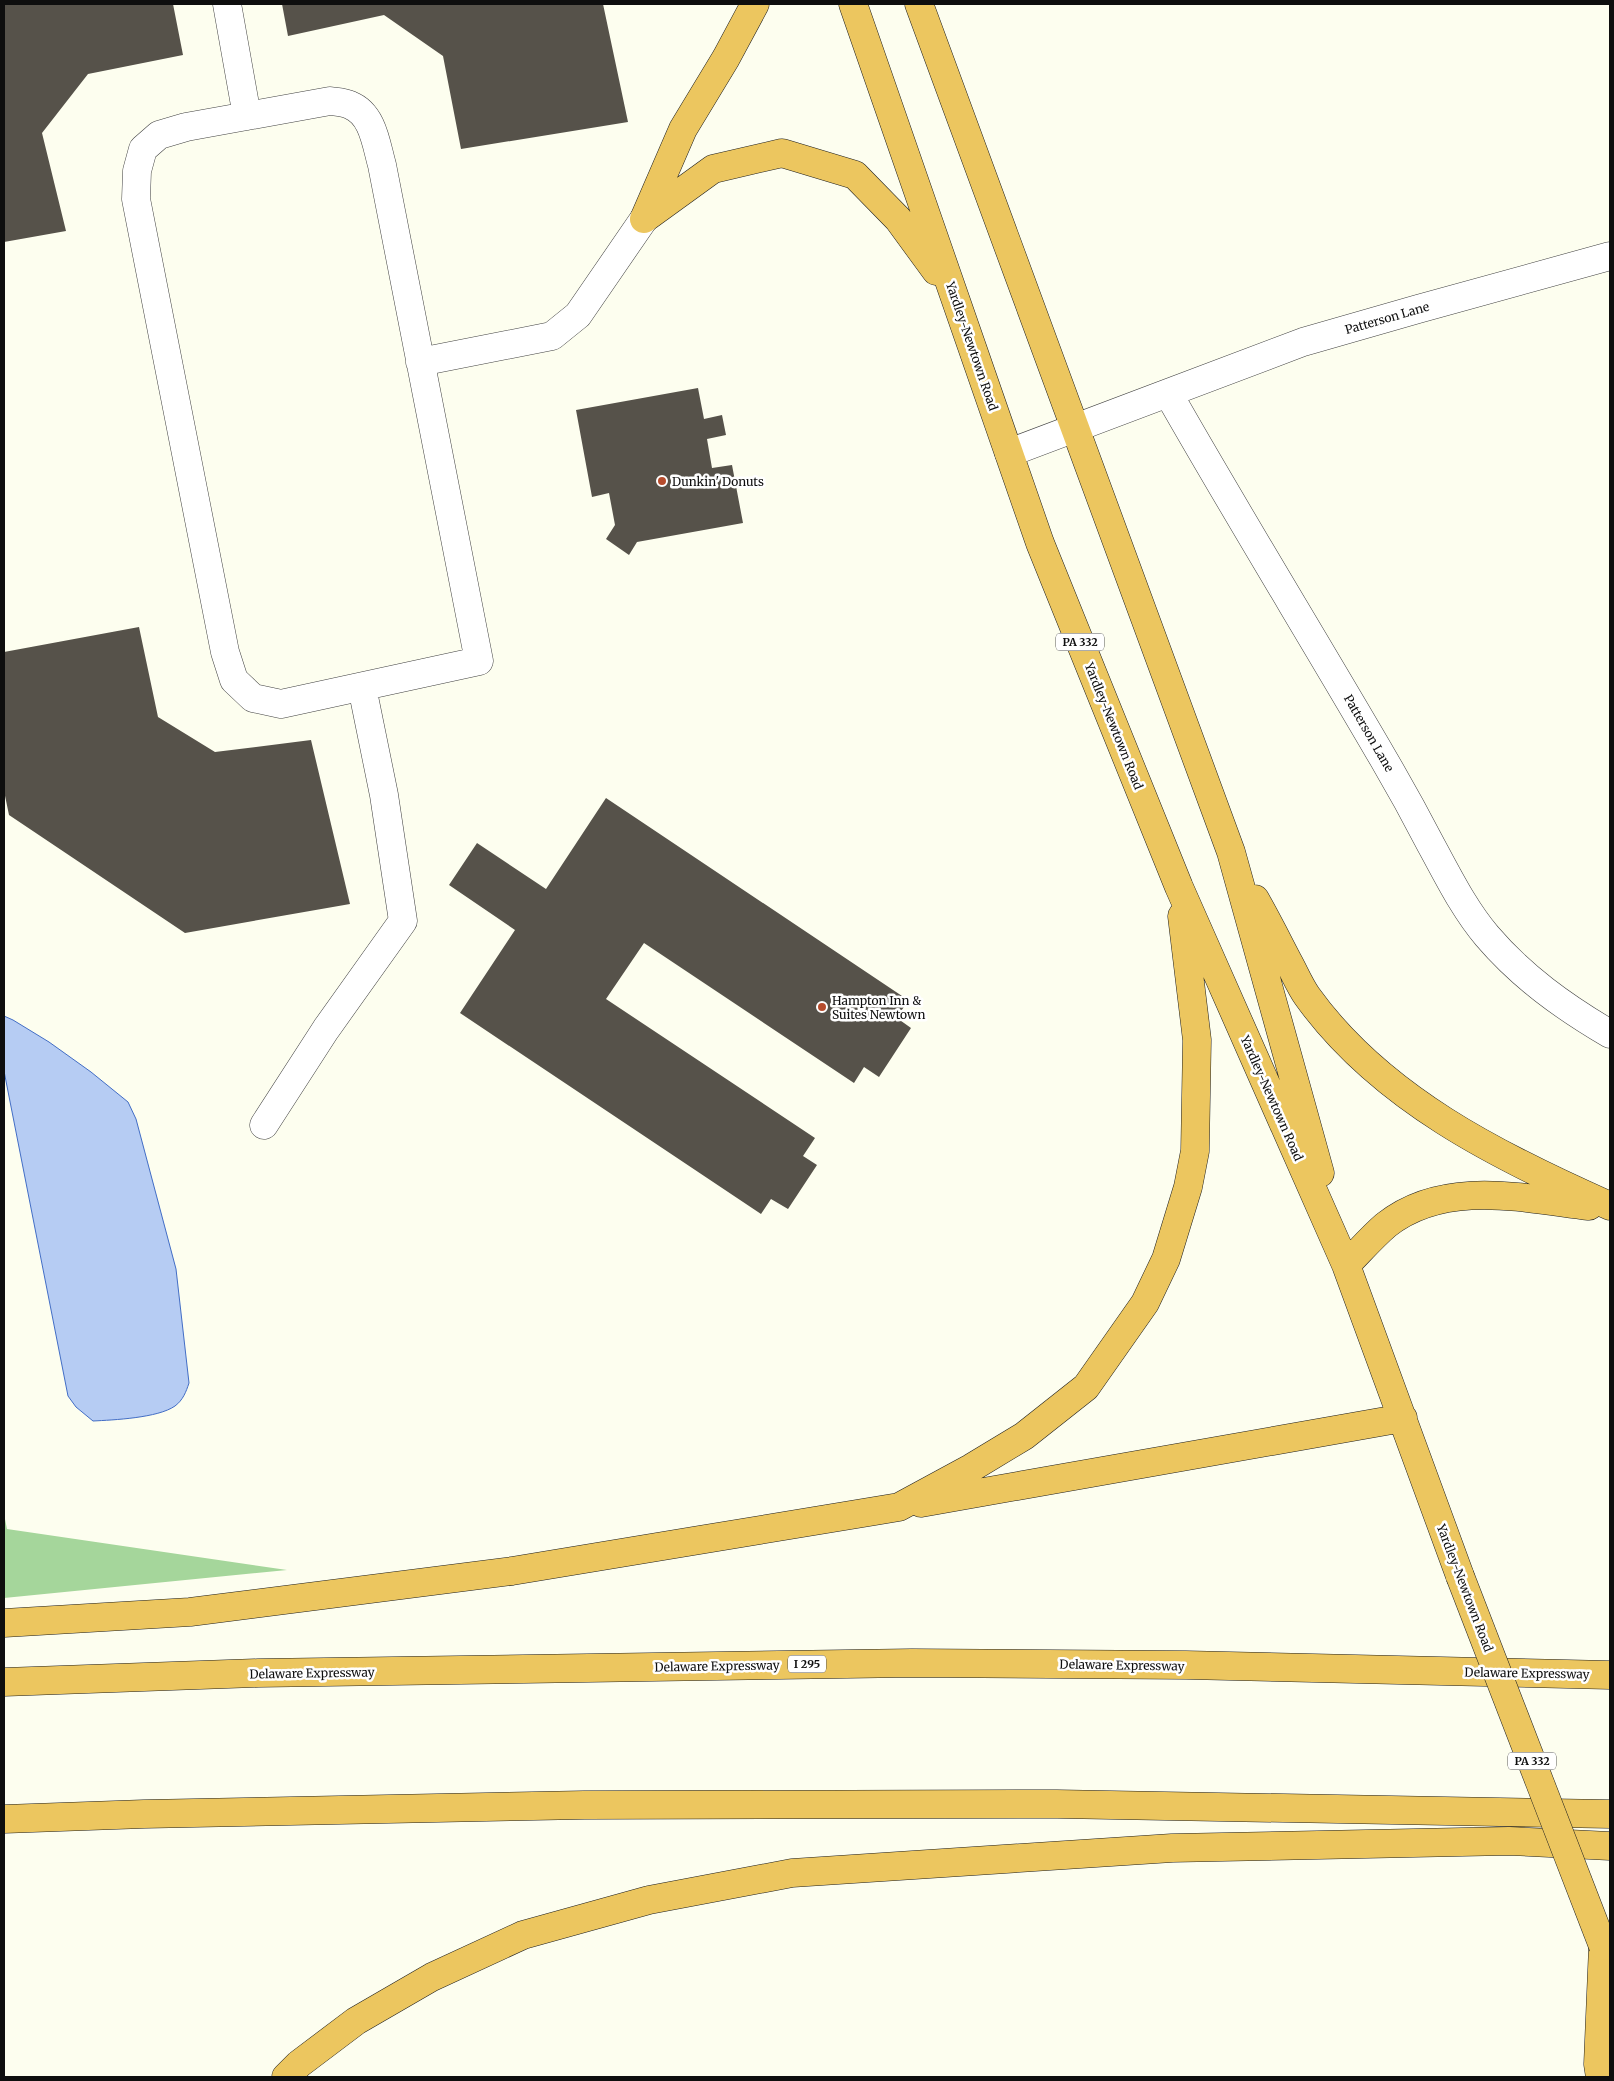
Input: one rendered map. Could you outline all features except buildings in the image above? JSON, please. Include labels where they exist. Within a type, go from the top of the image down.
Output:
[{"type":"highway","points":[[644,220],[683,129],[726,58],[755,4]]},
{"type":"highway","name":"Yardley-Newtown Road","points":[[853,4],[1040,543],[1179,887],[1346,1266],[1460,1576],[1607,1956]]},
{"type":"highway","name":"Yardley-Newtown Road","points":[[919,4],[1230,852],[1346,1266]]},
{"type":"highway","points":[[644,220],[713,170],[782,153],[854,175],[898,219],[954,294]]},
{"type":"highway","points":[[1230,852],[1306,995],[1335,1032],[1379,1074],[1417,1102],[1493,1150],[1557,1183],[1610,1207]]},
{"type":"highway","points":[[899,1507],[971,1468],[1024,1436],[1086,1387],[1145,1303],[1166,1259],[1188,1187],[1195,1151],[1197,1040],[1179,887]]},
{"type":"highway","points":[[1346,1266],[1387,1225],[1417,1207],[1458,1196],[1500,1195],[1610,1207]]},
{"type":"highway","points":[[4,1623],[190,1612],[512,1571],[1063,1480],[1402,1418]]},
{"type":"highway","name":"Delaware Expressway","points":[[4,1682],[258,1673],[912,1663],[1186,1665],[1610,1675]]},
{"type":"highway","points":[[4,1819],[154,1813],[584,1805],[1057,1804],[1610,1814]]},
{"type":"highway","points":[[286,2077],[356,2021],[432,1976],[523,1935],[649,1900],[792,1873],[1172,1848],[1500,1842],[1610,1846]]},
{"type":"highway","points":[[1600,2077],[1598,2064],[1607,1956]]},
{"type":"street","points":[[227,4],[247,116]]},
{"type":"street","points":[[330,101],[350,105],[366,117],[374,135],[382,165],[420,362],[479,661],[362,688],[281,704],[253,698],[234,680],[225,652],[136,199],[137,171],[143,149],[159,135],[186,126],[330,101]]},
{"type":"street","points":[[420,362],[552,336],[578,315],[644,220]]},
{"type":"street","name":"Patterson Lane","points":[[1009,453],[1303,342],[1610,256]]},
{"type":"street","name":"Patterson Lane","points":[[1168,393],[1231,505],[1299,614],[1408,800],[1461,900],[1486,936],[1528,979],[1572,1012],[1610,1034]]},
{"type":"street","points":[[264,1125],[326,1029],[404,921],[384,795],[362,688]]},
{"type":"green space","points":[[4,1514],[7,1529],[287,1570],[4,1598]]},
{"type":"water","points":[[4,1016],[49,1042],[91,1072],[128,1102],[136,1119],[176,1269],[189,1383],[180,1401],[167,1410],[135,1418],[93,1421],[76,1407],[68,1396],[4,1071]]},
{"type":"place","name":"Dunkin' Donuts","points":[[662,481]]},
{"type":"place","name":"Hampton Inn & Suites Newtown","points":[[822,1007]]}]
